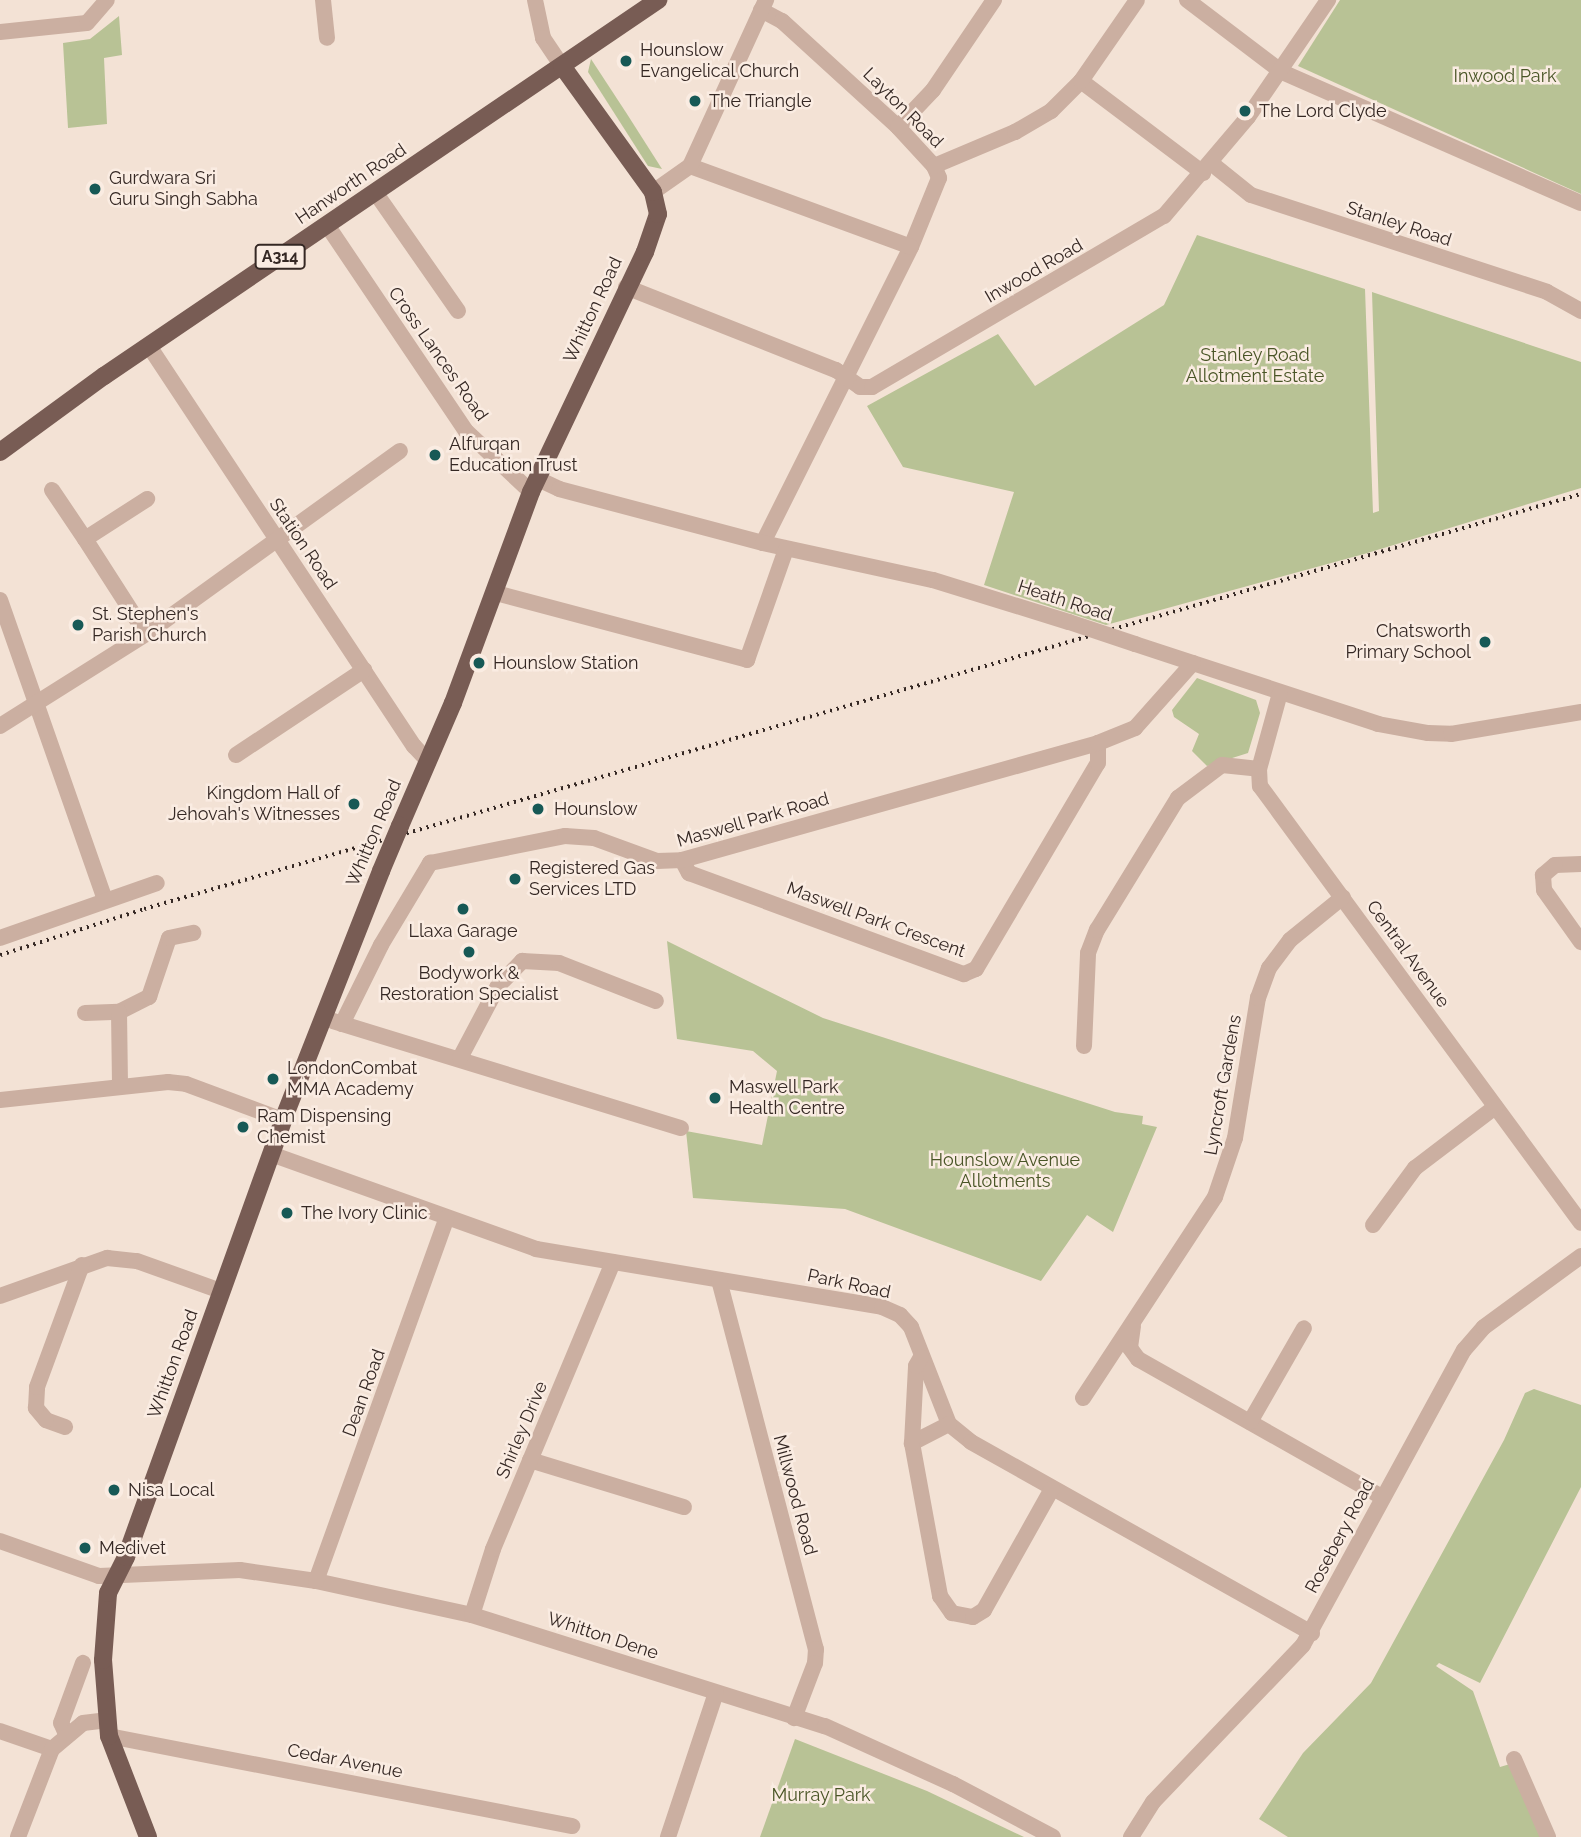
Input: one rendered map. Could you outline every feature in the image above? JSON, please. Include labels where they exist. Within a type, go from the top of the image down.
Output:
[{"type":"main road","name":"Hanworth Road","points":[[0,452],[149,346],[658,0]]},
{"type":"main road","points":[[562,66],[653,192]]},
{"type":"main road","name":"Whitton Road","points":[[148,1837],[109,1728],[104,1620],[116,1577],[283,1120],[333,1021],[381,872],[496,593],[535,486],[658,214],[653,192]]},
{"type":"street","points":[[0,32],[88,23],[107,0]]},
{"type":"street","points":[[323,0],[327,38]]},
{"type":"street","points":[[535,0],[543,38],[562,66]]},
{"type":"street","points":[[898,127],[933,90],[993,0]]},
{"type":"street","points":[[934,166],[1015,132],[1051,111],[1081,81],[1137,0]]},
{"type":"street","points":[[1187,0],[1282,72],[1581,203]]},
{"type":"street","name":"Inwood Road","points":[[626,287],[775,344],[860,387],[872,387],[1164,216],[1207,168],[1282,72],[1328,0]]},
{"type":"street","points":[[653,192],[690,166],[764,5]]},
{"type":"street","name":"Layton Road","points":[[764,5],[898,127],[934,166],[937,189],[846,378]]},
{"type":"street","name":"Stanley Road","points":[[1081,81],[1251,195],[1548,292],[1581,311]]},
{"type":"street","points":[[690,166],[911,247]]},
{"type":"street","points":[[375,192],[458,311]]},
{"type":"street","name":"Cross Lances Road","points":[[327,225],[466,431],[535,486]]},
{"type":"street","name":"Station Road","points":[[149,346],[364,670],[428,761]]},
{"type":"street","points":[[763,543],[846,378]]},
{"type":"street","points":[[0,726],[146,634],[278,542],[400,450]]},
{"type":"street","name":"Heath Road","points":[[535,486],[763,543],[933,580],[1378,724],[1428,733],[1451,734],[1581,712]]},
{"type":"street","points":[[52,490],[146,634]]},
{"type":"street","points":[[85,539],[147,499]]},
{"type":"street","points":[[496,593],[747,660],[786,548]]},
{"type":"street","points":[[0,600],[105,900]]},
{"type":"street","name":"Maswell Park Road","points":[[333,1021],[430,863],[565,836],[594,838],[657,861],[682,860],[1098,743],[1135,728],[1193,663]]},
{"type":"street","points":[[236,755],[364,670]]},
{"type":"street","points":[[1084,1046],[1088,953],[1097,930],[1178,798],[1222,765],[1259,769],[1280,693]]},
{"type":"street","name":"Maswell Park Crescent","points":[[682,860],[690,873],[964,974],[976,969],[1098,763],[1098,743]]},
{"type":"street","name":"Central Avenue","points":[[1259,769],[1260,786],[1581,1223]]},
{"type":"street","points":[[1581,864],[1555,866],[1543,875],[1544,890],[1581,942]]},
{"type":"street","points":[[0,938],[157,883]]},
{"type":"street","name":"Lyncroft Gardens","points":[[1083,1398],[1215,1197],[1228,1166],[1258,998],[1269,968],[1290,940],[1343,897]]},
{"type":"street","points":[[85,1013],[119,1012],[149,997],[169,938],[193,933]]},
{"type":"street","points":[[460,1058],[498,986],[522,961],[559,963],[656,1001]]},
{"type":"street","points":[[119,1012],[120,1084]]},
{"type":"street","points":[[333,1021],[681,1128]]},
{"type":"street","points":[[0,1100],[120,1084],[186,1084],[283,1120]]},
{"type":"street","points":[[1373,1224],[1415,1168],[1495,1107]]},
{"type":"street","name":"Park Road","points":[[271,1154],[536,1249],[882,1307],[900,1315],[911,1327],[949,1424]]},
{"type":"street","name":"Dean Road","points":[[316,1581],[447,1218]]},
{"type":"street","name":"Rosebery Road","points":[[1131,1837],[1153,1802],[1311,1633],[1382,1497],[1464,1350],[1484,1327],[1581,1256]]},
{"type":"street","points":[[0,1296],[107,1258],[137,1261],[221,1291]]},
{"type":"street","name":"Shirley Drive","points":[[472,1615],[530,1460],[613,1262]]},
{"type":"street","points":[[65,1427],[46,1420],[36,1408],[37,1387],[82,1265]]},
{"type":"street","name":"Millwood Road","points":[[719,1280],[816,1649],[815,1663],[794,1718]]},
{"type":"street","points":[[1134,1322],[1130,1348],[1138,1359],[1382,1497]]},
{"type":"street","points":[[1250,1422],[1304,1328]]},
{"type":"street","points":[[921,1357],[916,1366],[912,1443],[940,1596],[952,1613],[964,1618],[984,1610],[1052,1489]]},
{"type":"street","points":[[912,1443],[949,1424],[1052,1489],[1311,1633]]},
{"type":"street","points":[[530,1460],[684,1507]]},
{"type":"street","name":"Whitton Dene","points":[[0,1541],[99,1576],[240,1570],[316,1581],[472,1615],[825,1726],[953,1784],[1053,1837]]},
{"type":"street","points":[[65,1734],[61,1723],[83,1663]]},
{"type":"street","points":[[668,1837],[716,1693]]},
{"type":"street","points":[[18,1837],[52,1749],[65,1734],[83,1723],[109,1728]]},
{"type":"street","name":"Cedar Avenue","points":[[109,1728],[572,1826]]},
{"type":"street","points":[[0,1731],[52,1749]]},
{"type":"street","points":[[1514,1759],[1548,1837]]},
{"type":"green space","name":"Inwood Park","points":[[1340,0],[1581,0],[1581,194],[1298,66]]},
{"type":"green space","points":[[119,16],[122,55],[104,58],[107,124],[68,128],[63,43],[90,39]]},
{"type":"green space","points":[[591,59],[662,169],[648,166],[588,72]]},
{"type":"green space","name":"Stanley Road Allotment Estate","points":[[1197,235],[1365,289],[1373,513],[1379,511],[1372,292],[1581,362],[1581,488],[1364,554],[1106,625],[984,585],[1014,492],[903,467],[867,406],[998,334],[1035,386],[1164,305]]},
{"type":"green space","points":[[1197,678],[1256,700],[1260,713],[1248,753],[1207,766],[1192,751],[1199,734],[1174,717],[1172,710]]},
{"type":"green space","name":"Hounslow Avenue Allotments","points":[[667,941],[823,1018],[1115,1112],[1143,1116],[1142,1124],[1157,1127],[1113,1232],[1087,1215],[1041,1281],[845,1209],[693,1198],[686,1131],[762,1145],[777,1071],[753,1051],[677,1039]]},
{"type":"green space","points":[[1534,1389],[1581,1405],[1581,1487],[1480,1683],[1439,1663],[1436,1666],[1473,1691],[1500,1767],[1510,1764],[1541,1837],[1288,1837],[1259,1819],[1303,1753],[1371,1683],[1504,1440],[1525,1393]]},
{"type":"green space","name":"Murray Park","points":[[795,1739],[927,1791],[1024,1837],[760,1837]]},
{"type":"railway","points":[[0,955],[144,909],[1581,494]]},
{"type":"place","name":"Hounslow Evangelical Church","points":[[626,61]]},
{"type":"place","name":"The Triangle","points":[[695,101]]},
{"type":"place","name":"The Lord Clyde","points":[[1245,111]]},
{"type":"place","name":"Gurdwara Sri Guru Singh Sabha","points":[[95,189]]},
{"type":"place","name":"Alfurqan Education Trust","points":[[435,455]]},
{"type":"place","name":"St. Stephen's Parish Church","points":[[78,625]]},
{"type":"place","name":"Chatsworth Primary School","points":[[1485,642]]},
{"type":"place","name":"Hounslow Station","points":[[479,663]]},
{"type":"place","name":"Kingdom Hall of Jehovah's Witnesses","points":[[354,804]]},
{"type":"place","name":"Hounslow","points":[[538,809]]},
{"type":"place","name":"Registered Gas Services LTD","points":[[515,879]]},
{"type":"place","name":"Llaxa Garage","points":[[463,909]]},
{"type":"place","name":"Bodywork & Restoration Specialist","points":[[469,952]]},
{"type":"place","name":"LondonCombat MMA Academy","points":[[273,1079]]},
{"type":"place","name":"Maswell Park Health Centre","points":[[715,1098]]},
{"type":"place","name":"Ram Dispensing Chemist","points":[[243,1127]]},
{"type":"place","name":"The Ivory Clinic","points":[[287,1213]]},
{"type":"place","name":"Nisa Local","points":[[114,1490]]},
{"type":"place","name":"Medivet","points":[[85,1548]]}]
